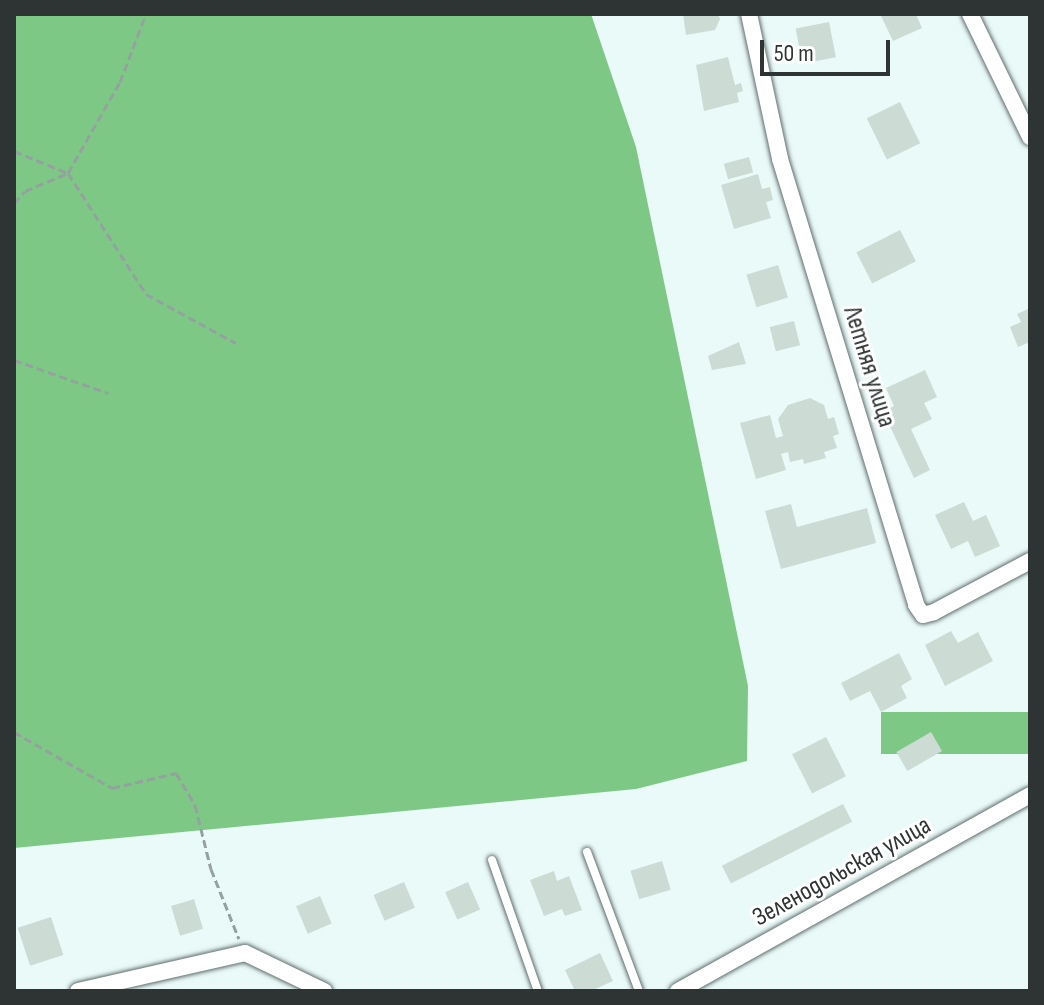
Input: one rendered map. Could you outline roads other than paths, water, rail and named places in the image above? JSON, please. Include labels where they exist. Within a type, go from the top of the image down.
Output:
[{"type":"street","name":"Летняя улица","points":[[749,14],[780,159],[916,605],[923,615],[934,612],[1030,561]]},
{"type":"street","points":[[970,14],[1030,137]]},
{"type":"street","name":"Зеленодольская улица","points":[[678,991],[1030,795]]},
{"type":"street","points":[[78,991],[245,953],[324,991]]},
{"type":"lane","points":[[587,852],[639,991]]},
{"type":"lane","points":[[492,860],[538,991]]}]
